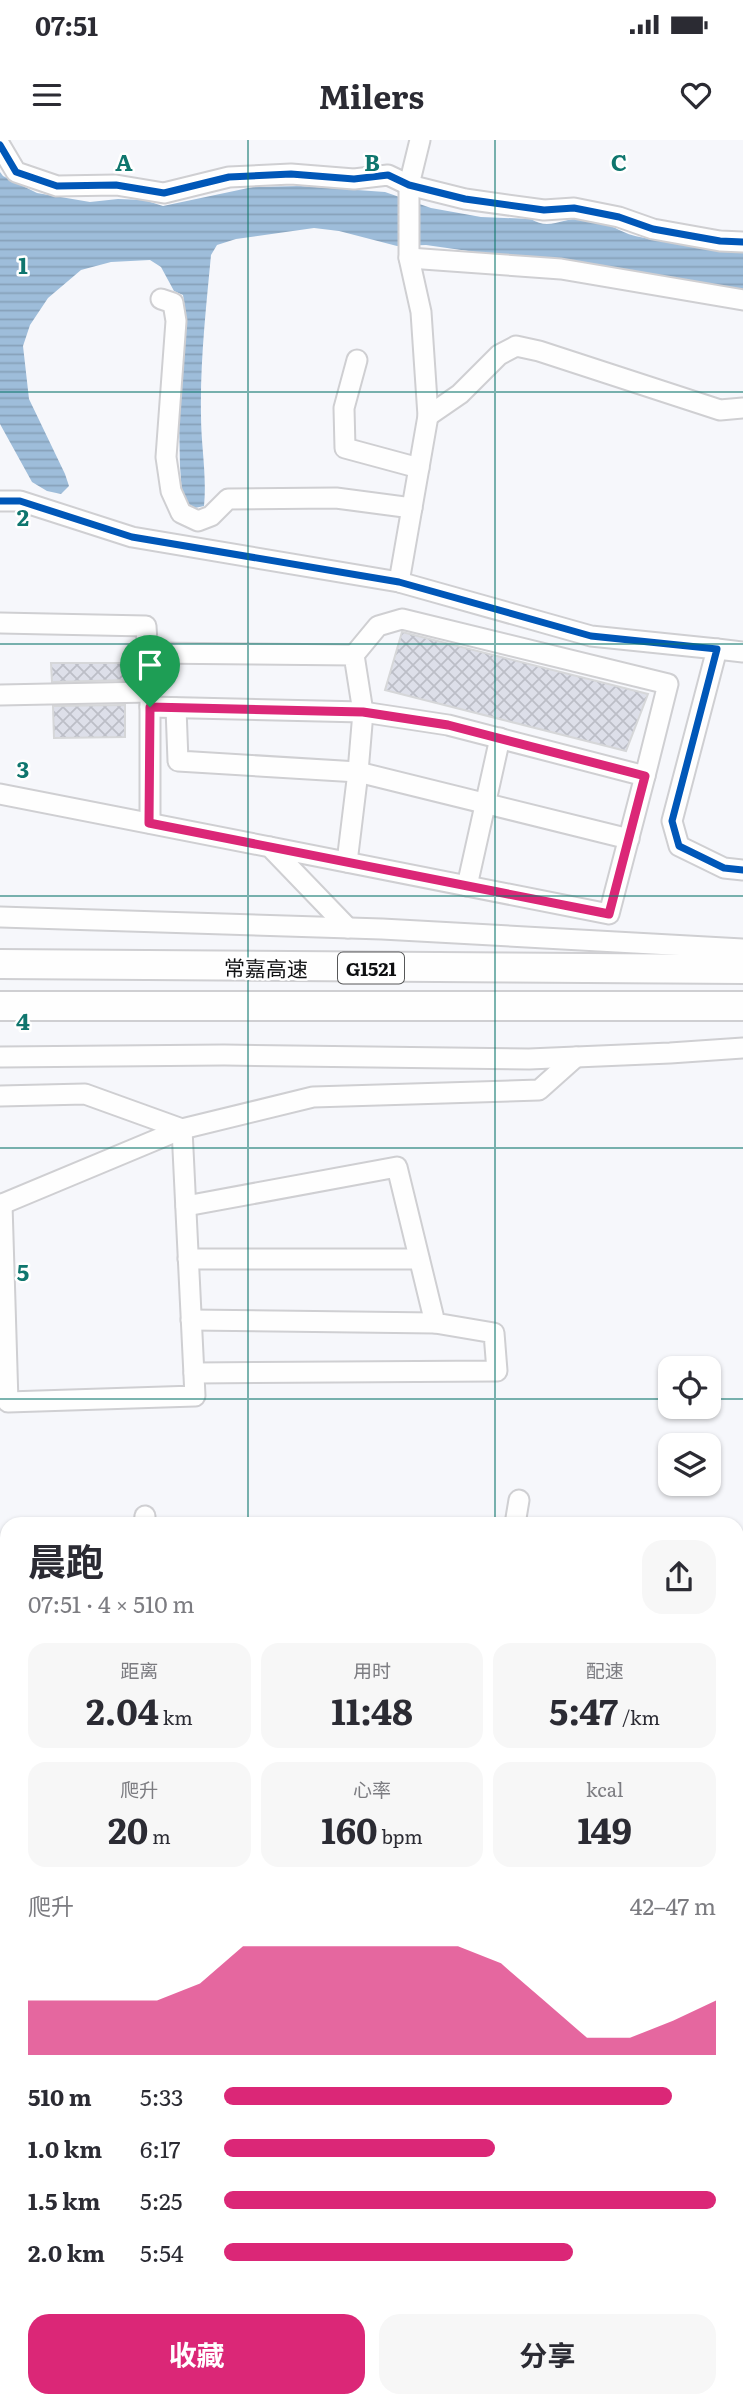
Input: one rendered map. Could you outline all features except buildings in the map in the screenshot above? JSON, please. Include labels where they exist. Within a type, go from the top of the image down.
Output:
[{"type":"highway","name":"常嘉高速","points":[[0,964],[743,969]]},
{"type":"highway","name":"常嘉高速","points":[[0,1006],[743,1006]]},
{"type":"street","points":[[399,582],[428,416],[421,312],[409,258],[409,185],[421,140]]},
{"type":"street","points":[[0,145],[16,172],[57,186],[116,185],[164,193],[229,177],[291,174],[354,178],[388,175],[409,185],[465,199],[544,210],[574,208],[619,217],[653,229],[720,241],[743,242]]},
{"type":"street","points":[[409,258],[561,269],[743,300]]},
{"type":"street","points":[[161,299],[173,303],[176,321],[166,457],[171,491],[181,513],[198,521],[211,516],[228,499],[336,498],[412,508]]},
{"type":"street","points":[[428,416],[460,394],[499,355],[516,346],[539,351],[720,410],[743,408]]},
{"type":"street","points":[[356,360],[344,408],[345,447],[419,468]]},
{"type":"street","points":[[0,501],[20,501],[132,537],[399,582],[592,636],[743,652]]},
{"type":"street","points":[[0,794],[609,914],[668,684],[402,619],[379,626],[354,655],[363,712],[347,862]]},
{"type":"street","points":[[0,623],[146,626],[150,699],[149,823]]},
{"type":"street","points":[[717,649],[672,821],[678,846],[724,868],[743,870]]},
{"type":"street","points":[[147,653],[354,655]]},
{"type":"street","points":[[0,695],[150,699],[177,708],[363,712],[448,725],[645,776]]},
{"type":"street","points":[[177,708],[178,761],[358,772],[629,839]]},
{"type":"street","points":[[467,886],[500,738]]},
{"type":"street","points":[[270,847],[348,928]]},
{"type":"street","points":[[0,917],[348,928],[743,949]]},
{"type":"street","points":[[0,1057],[224,1055],[529,1059],[743,1048]]},
{"type":"street","points":[[181,1129],[195,1396],[8,1402],[1,1204],[181,1129],[313,1097],[539,1090],[576,1057]]},
{"type":"street","points":[[0,1096],[85,1094],[181,1129]]},
{"type":"street","points":[[186,1206],[397,1167],[435,1323]]},
{"type":"street","points":[[188,1259],[419,1259]]},
{"type":"street","points":[[191,1320],[435,1323],[494,1333],[497,1371],[194,1373]]},
{"type":"street","points":[[516,1517],[519,1500]]},
{"type":"water","points":[[0,172],[37,193],[90,202],[144,200],[163,206],[253,187],[301,186],[385,192],[431,208],[481,217],[531,219],[544,224],[576,218],[591,219],[640,237],[743,250],[743,290],[426,245],[397,246],[339,231],[314,228],[236,239],[217,245],[211,255],[202,355],[204,506],[195,508],[187,503],[182,495],[180,466],[179,421],[185,308],[183,295],[174,291],[161,267],[150,260],[111,262],[81,270],[48,298],[30,325],[23,346],[29,399],[69,486],[61,494],[47,491],[32,482],[0,424]]},
{"type":"cycle path","points":[[0,145],[16,172],[57,186],[116,185],[164,193],[229,177],[291,174],[354,179],[388,175],[409,185],[465,199],[544,210],[574,208],[619,217],[653,229],[720,241],[743,242]]},
{"type":"cycle path","points":[[0,501],[20,501],[132,537],[399,582],[591,636],[717,649],[672,821],[679,846],[724,868],[743,870]]},
{"type":"route","points":[[150,707],[363,712],[448,725],[645,776],[609,914],[149,823],[150,707]]}]
